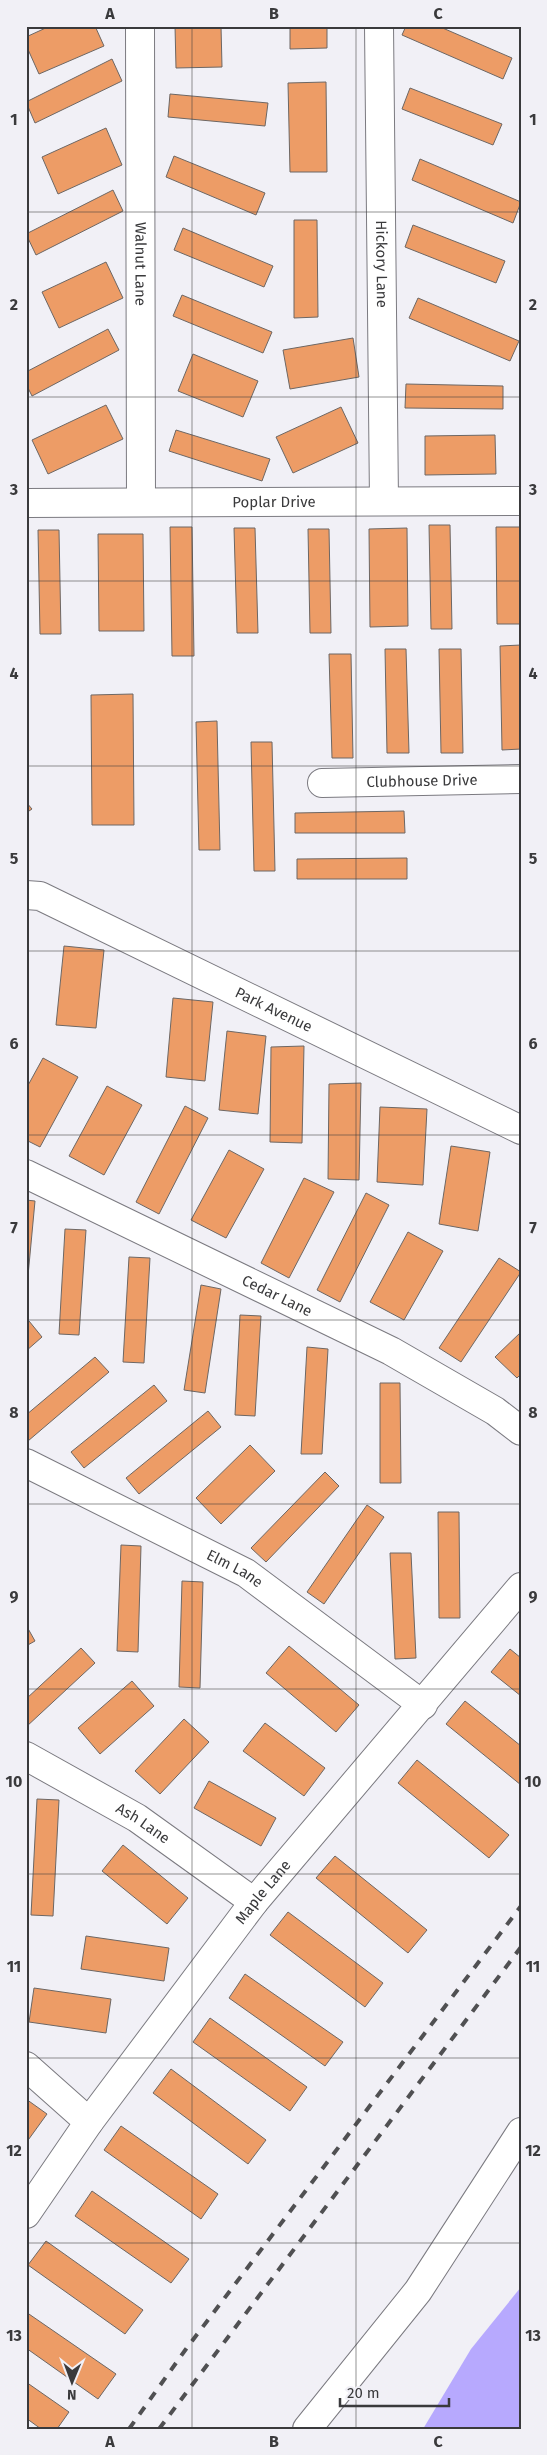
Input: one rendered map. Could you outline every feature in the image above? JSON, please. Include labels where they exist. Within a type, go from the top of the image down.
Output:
[{"type":"street","name":"Walnut Lane","points":[[140,26],[141,501]]},
{"type":"street","name":"Hickory Lane","points":[[379,26],[384,501]]},
{"type":"street","name":"Poplar Drive","points":[[26,503],[141,501],[521,502]]},
{"type":"street","name":"Clubhouse Drive","points":[[322,783],[521,779]]},
{"type":"street","name":"Park Avenue","points":[[26,895],[40,896],[521,1130]]},
{"type":"street","name":"Cedar Lane","points":[[26,1174],[391,1351],[496,1411],[521,1431]]},
{"type":"street","name":"Elm Lane","points":[[26,1463],[246,1574],[422,1705]]},
{"type":"street","name":"Maple Lane","points":[[26,2214],[89,2122],[254,1902],[521,1587]]},
{"type":"street","name":"Ash Lane","points":[[26,1756],[137,1818],[254,1902]]},
{"type":"street","points":[[26,2066],[89,2122]]},
{"type":"street","points":[[307,2429],[418,2291],[521,2132]]},
{"type":"shaded area","points":[[521,2287],[521,2429],[423,2429],[471,2349]]},
{"type":"building","points":[[50,26],[95,26],[104,46],[39,74],[26,45],[26,37]]},
{"type":"building","points":[[175,26],[221,26],[222,67],[176,68]]},
{"type":"building","points":[[290,26],[327,26],[327,48],[290,49]]},
{"type":"building","points":[[406,26],[438,26],[512,58],[503,79],[402,35]]},
{"type":"building","points":[[112,59],[122,81],[35,123],[26,102]]},
{"type":"building","points":[[326,82],[327,172],[290,172],[288,83]]},
{"type":"building","points":[[410,88],[502,124],[493,145],[402,109]]},
{"type":"building","points":[[170,94],[268,103],[265,126],[168,117]]},
{"type":"building","points":[[106,128],[122,165],[58,194],[42,157]]},
{"type":"building","points":[[174,156],[265,193],[256,215],[166,177]]},
{"type":"building","points":[[420,159],[521,202],[513,223],[412,180]]},
{"type":"building","points":[[113,190],[123,211],[36,255],[26,234]]},
{"type":"building","points":[[294,220],[317,220],[318,317],[294,318]]},
{"type":"building","points":[[413,225],[505,261],[496,283],[405,247]]},
{"type":"building","points":[[183,228],[273,266],[264,287],[174,250]]},
{"type":"building","points":[[106,262],[123,298],[59,328],[42,292]]},
{"type":"building","points":[[182,295],[272,332],[263,353],[173,316]]},
{"type":"building","points":[[418,298],[519,341],[510,361],[409,318]]},
{"type":"building","points":[[108,329],[119,350],[32,396],[26,384],[26,372]]},
{"type":"building","points":[[353,338],[359,377],[290,389],[283,350]]},
{"type":"building","points":[[193,354],[258,381],[243,417],[178,391]]},
{"type":"building","points":[[406,384],[503,386],[503,409],[405,408]]},
{"type":"building","points":[[106,405],[123,439],[48,474],[32,440]]},
{"type":"building","points":[[341,407],[358,443],[293,473],[276,437]]},
{"type":"building","points":[[176,430],[270,459],[262,481],[169,451]]},
{"type":"building","points":[[495,435],[496,474],[425,475],[425,436]]},
{"type":"building","points":[[429,525],[450,525],[452,629],[431,629]]},
{"type":"building","points":[[170,527],[192,527],[194,656],[172,656]]},
{"type":"building","points":[[496,527],[521,527],[521,624],[497,624]]},
{"type":"building","points":[[234,528],[255,528],[258,633],[237,633]]},
{"type":"building","points":[[407,528],[408,626],[370,627],[369,529]]},
{"type":"building","points":[[308,529],[329,529],[331,633],[310,633]]},
{"type":"building","points":[[38,530],[59,530],[61,634],[40,634]]},
{"type":"building","points":[[98,534],[143,534],[144,631],[99,631]]},
{"type":"building","points":[[521,645],[521,749],[502,750],[500,646]]},
{"type":"building","points":[[385,649],[406,649],[409,753],[387,753]]},
{"type":"building","points":[[439,649],[461,649],[463,753],[441,753]]},
{"type":"building","points":[[329,654],[351,654],[353,758],[332,758]]},
{"type":"building","points":[[133,694],[134,825],[92,825],[91,695]]},
{"type":"building","points":[[217,721],[220,850],[199,850],[196,722]]},
{"type":"building","points":[[251,742],[272,742],[275,871],[254,871]]},
{"type":"building","points":[[26,802],[32,809],[26,813]]},
{"type":"building","points":[[404,811],[405,833],[295,833],[295,813]]},
{"type":"building","points":[[407,858],[407,879],[297,879],[297,859]]},
{"type":"building","points":[[64,946],[104,950],[96,1028],[56,1025]]},
{"type":"building","points":[[173,998],[213,1002],[205,1081],[166,1077]]},
{"type":"building","points":[[227,1031],[266,1036],[258,1114],[219,1110]]},
{"type":"building","points":[[304,1046],[302,1143],[270,1142],[271,1047]]},
{"type":"building","points":[[43,1058],[78,1077],[40,1147],[26,1140],[26,1089]]},
{"type":"building","points":[[361,1083],[359,1180],[328,1179],[329,1084]]},
{"type":"building","points":[[107,1086],[142,1105],[104,1175],[69,1156]]},
{"type":"building","points":[[185,1106],[208,1118],[159,1214],[136,1202]]},
{"type":"building","points":[[380,1107],[427,1109],[423,1185],[377,1182]]},
{"type":"building","points":[[451,1146],[490,1152],[478,1231],[439,1224]]},
{"type":"building","points":[[229,1150],[264,1169],[226,1238],[191,1220]]},
{"type":"building","points":[[304,1178],[334,1192],[289,1278],[261,1263]]},
{"type":"building","points":[[366,1193],[389,1205],[340,1302],[317,1290]]},
{"type":"building","points":[[26,1200],[35,1201],[28,1276],[26,1276]]},
{"type":"building","points":[[65,1229],[86,1230],[79,1335],[59,1334]]},
{"type":"building","points":[[408,1232],[443,1251],[404,1320],[370,1302]]},
{"type":"building","points":[[129,1257],[150,1258],[144,1363],[123,1362]]},
{"type":"building","points":[[499,1258],[521,1272],[461,1362],[439,1348]]},
{"type":"building","points":[[201,1285],[221,1289],[205,1393],[184,1390]]},
{"type":"building","points":[[240,1315],[261,1316],[255,1416],[235,1415]]},
{"type":"building","points":[[29,1321],[42,1337],[26,1351],[26,1323]]},
{"type":"building","points":[[521,1332],[521,1374],[517,1378],[495,1357]]},
{"type":"building","points":[[307,1347],[328,1349],[322,1454],[301,1454]]},
{"type":"building","points":[[95,1357],[109,1372],[28,1441],[26,1415]]},
{"type":"building","points":[[380,1383],[400,1383],[401,1483],[380,1483]]},
{"type":"building","points":[[154,1385],[167,1401],[84,1468],[71,1452]]},
{"type":"building","points":[[208,1411],[221,1427],[139,1494],[126,1478]]},
{"type":"building","points":[[250,1445],[275,1471],[221,1524],[196,1498]]},
{"type":"building","points":[[325,1472],[339,1486],[266,1562],[251,1548]]},
{"type":"building","points":[[367,1505],[384,1517],[324,1604],[307,1592]]},
{"type":"building","points":[[438,1512],[459,1512],[460,1618],[439,1618]]},
{"type":"building","points":[[121,1545],[141,1546],[138,1652],[117,1651]]},
{"type":"building","points":[[390,1553],[411,1553],[416,1658],[395,1659]]},
{"type":"building","points":[[182,1581],[203,1582],[200,1688],[179,1687]]},
{"type":"building","points":[[26,1625],[35,1641],[26,1646]]},
{"type":"building","points":[[289,1646],[359,1705],[336,1732],[266,1673]]},
{"type":"building","points":[[81,1648],[95,1663],[26,1727],[26,1699]]},
{"type":"building","points":[[510,1649],[521,1658],[521,1696],[491,1672]]},
{"type":"building","points":[[132,1681],[154,1706],[100,1754],[78,1728]]},
{"type":"building","points":[[465,1701],[521,1746],[521,1785],[446,1724]]},
{"type":"building","points":[[184,1719],[209,1742],[160,1794],[135,1771]]},
{"type":"building","points":[[265,1723],[325,1768],[304,1796],[243,1751]]},
{"type":"building","points":[[417,1760],[509,1835],[489,1858],[398,1783]]},
{"type":"building","points":[[209,1781],[276,1818],[261,1846],[194,1808]]},
{"type":"building","points":[[37,1799],[59,1800],[53,1916],[31,1915]]},
{"type":"building","points":[[123,1845],[188,1898],[167,1924],[102,1871]]},
{"type":"building","points":[[335,1856],[427,1930],[408,1953],[316,1878]]},
{"type":"building","points":[[288,1912],[383,1983],[365,2007],[270,1935]]},
{"type":"building","points":[[86,1936],[169,1948],[164,1981],[81,1969]]},
{"type":"building","points":[[245,1974],[343,2042],[325,2066],[229,1998]]},
{"type":"building","points":[[34,1988],[111,1999],[106,2033],[29,2022]]},
{"type":"building","points":[[210,2018],[307,2087],[290,2111],[193,2042]]},
{"type":"building","points":[[171,2069],[266,2140],[248,2164],[153,2093]]},
{"type":"building","points":[[26,2099],[47,2114],[26,2143]]},
{"type":"building","points":[[121,2126],[218,2194],[201,2219],[104,2150]]},
{"type":"building","points":[[92,2191],[189,2259],[171,2283],[75,2216]]},
{"type":"building","points":[[46,2241],[143,2310],[125,2334],[28,2265]]},
{"type":"building","points":[[26,2312],[116,2374],[98,2399],[26,2348]]},
{"type":"building","points":[[26,2382],[69,2412],[57,2429],[41,2429],[26,2418]]},
{"type":"railway","points":[[129,2429],[186,2349],[521,1906]]},
{"type":"railway","points":[[159,2429],[521,1947]]}]
